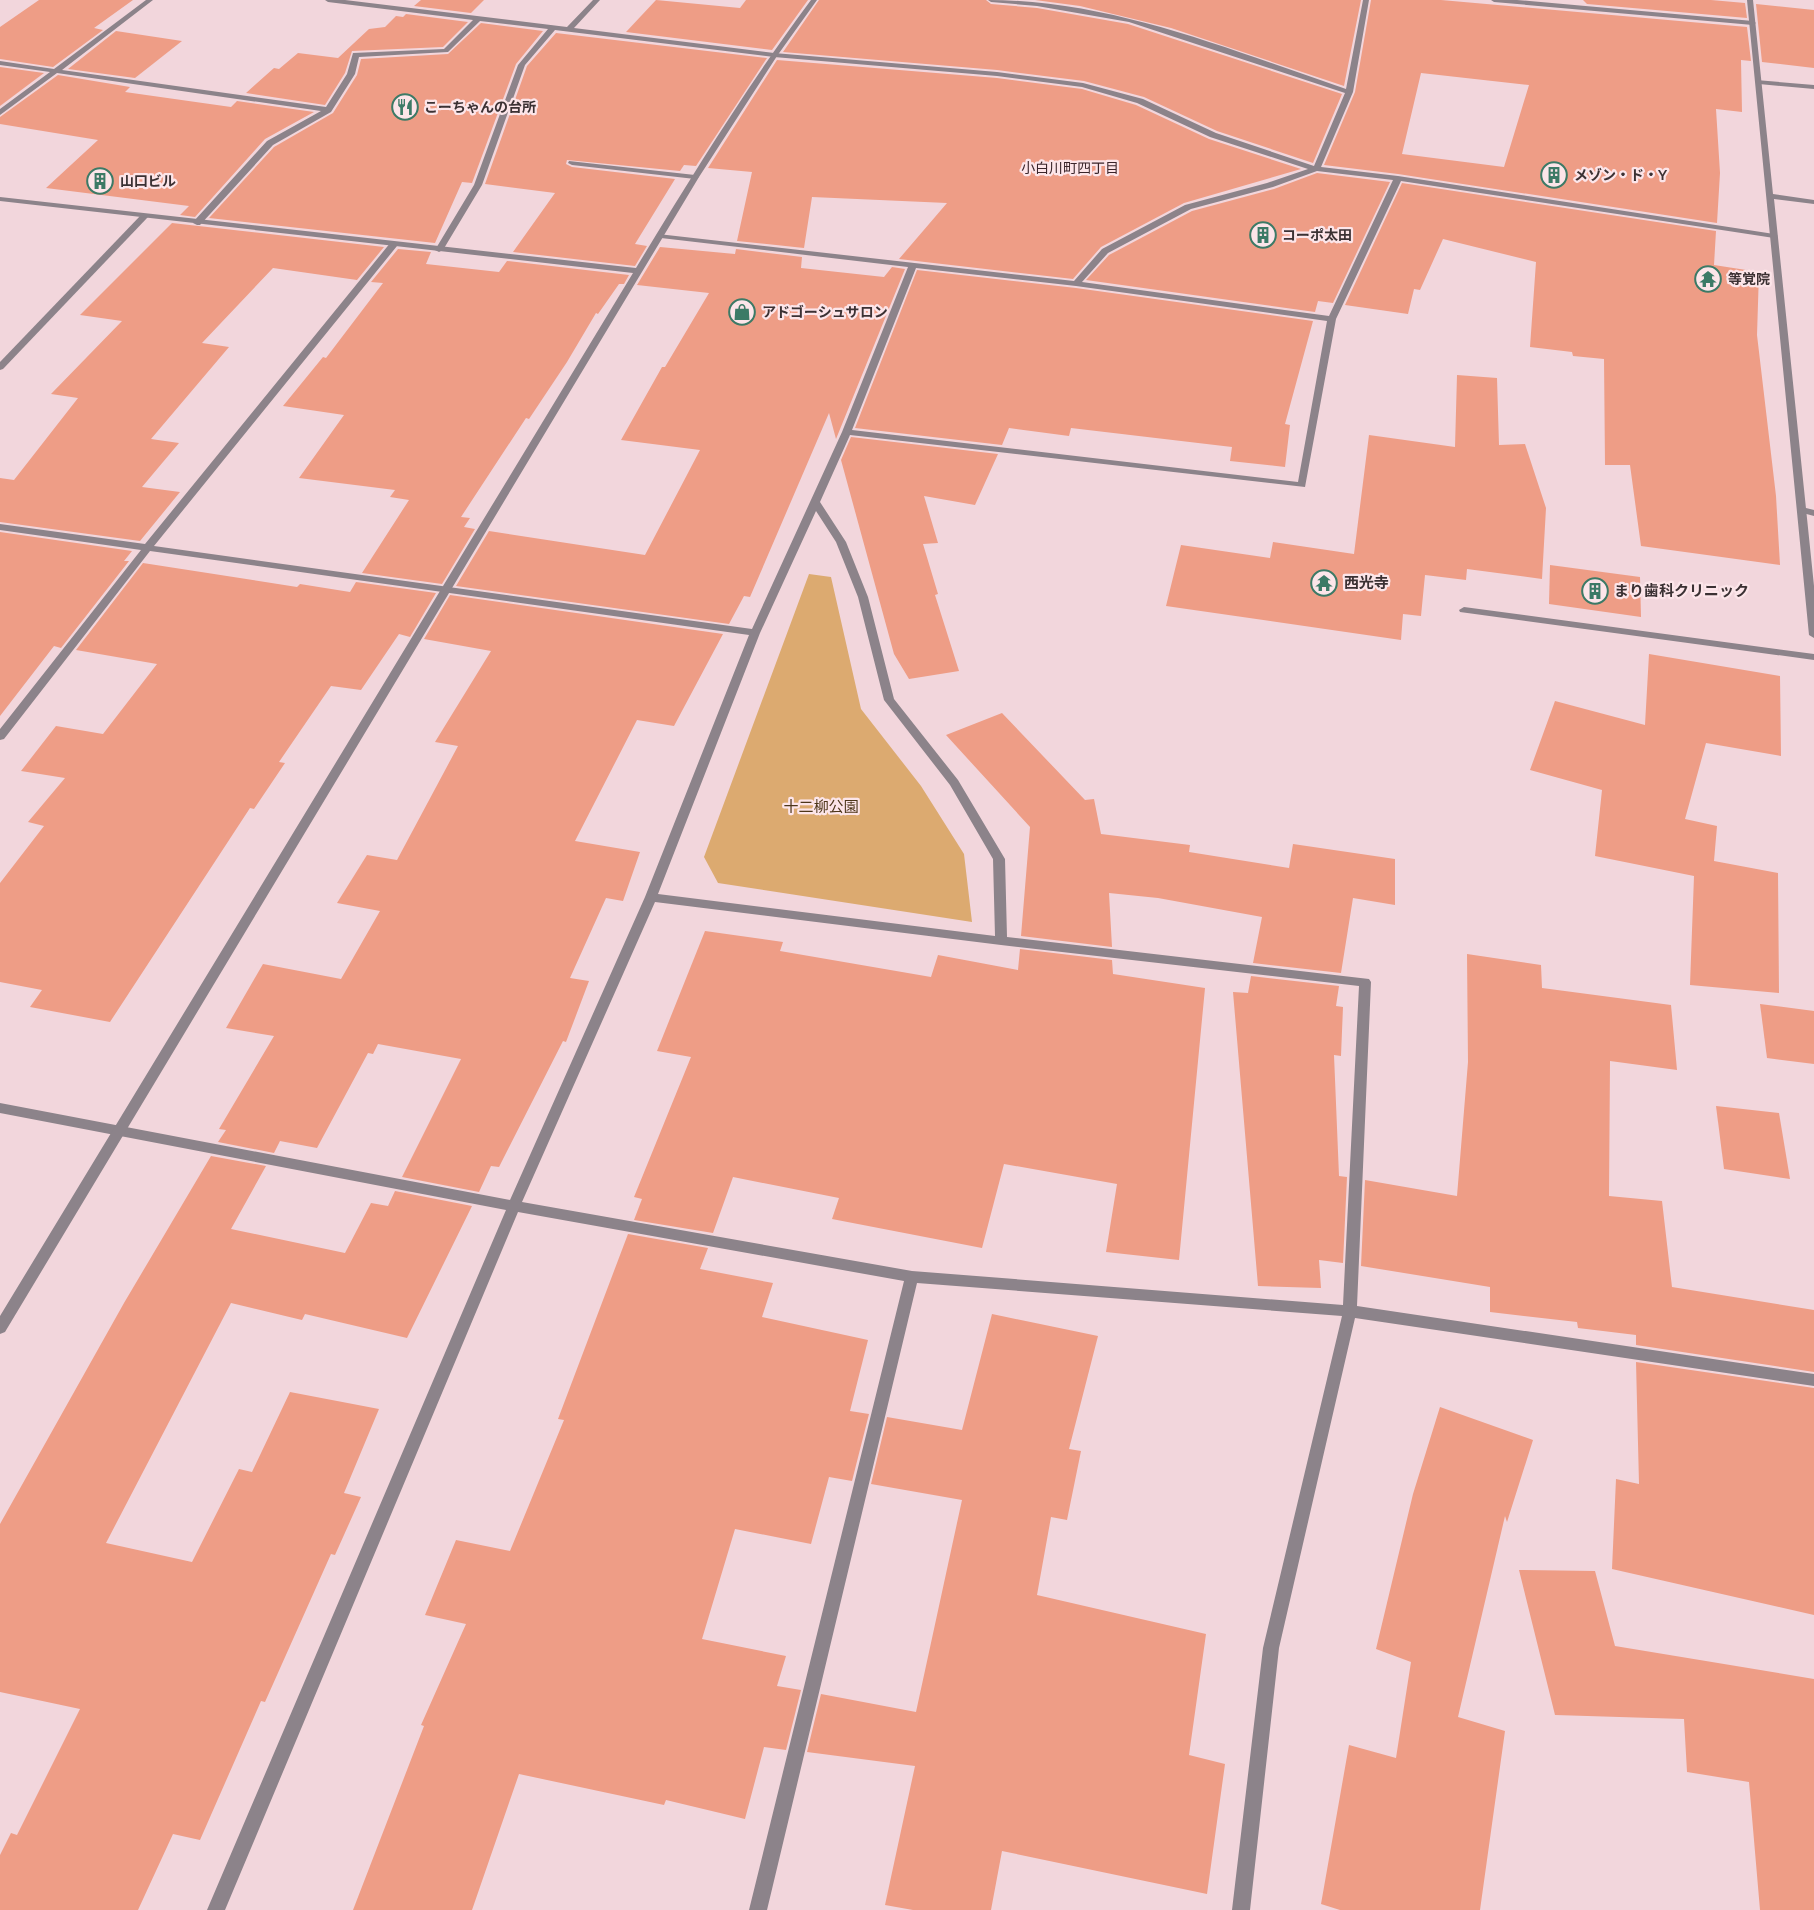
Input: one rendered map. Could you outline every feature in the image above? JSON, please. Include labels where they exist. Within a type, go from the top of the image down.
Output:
[{"type":"street","points":[[0,113],[150,0]]},
{"type":"street","points":[[328,0],[371,3],[774,55],[997,74],[1083,85],[1140,101],[1213,135],[1316,169],[1398,178],[1774,236]]},
{"type":"street","points":[[568,30],[597,0]]},
{"type":"street","points":[[0,1329],[695,177],[774,55],[814,0]]},
{"type":"street","points":[[991,0],[1037,4],[1130,20],[1348,92]]},
{"type":"street","points":[[1076,284],[1105,251],[1188,207],[1270,185],[1316,169],[1348,92],[1366,0]]},
{"type":"street","points":[[1494,0],[1753,23]]},
{"type":"street","points":[[1750,0],[1814,635]]},
{"type":"street","points":[[197,223],[270,143],[328,110],[351,74],[356,55],[446,51],[479,18]]},
{"type":"street","points":[[439,250],[478,185],[522,65],[553,28]]},
{"type":"street","points":[[0,63],[328,110]]},
{"type":"street","points":[[1759,82],[1814,87]]},
{"type":"street","points":[[572,163],[695,177]]},
{"type":"street","points":[[847,432],[1302,485],[1332,319],[1398,178]]},
{"type":"street","points":[[1771,196],[1814,202]]},
{"type":"street","points":[[0,199],[638,271]]},
{"type":"street","points":[[0,367],[144,217]]},
{"type":"street","points":[[661,236],[1076,284],[1332,319]]},
{"type":"street","points":[[0,736],[147,548],[394,244]]},
{"type":"street","points":[[216,1910],[514,1206],[651,897],[755,633],[847,432],[913,266]]},
{"type":"street","points":[[814,501],[841,542],[863,597],[889,700],[954,783],[999,859],[1001,941]]},
{"type":"street","points":[[1802,510],[1814,513]]},
{"type":"street","points":[[0,527],[755,633]]},
{"type":"street","points":[[1464,610],[1814,657]]},
{"type":"street","points":[[651,897],[1001,941],[1365,982],[1350,1311],[1271,1648],[1241,1910]]},
{"type":"street","points":[[0,1108],[514,1206],[912,1277],[1350,1311],[1814,1380]]},
{"type":"street","points":[[758,1910],[912,1277]]},
{"type":"green space","name":"十二柳公園","points":[[809,574],[831,577],[861,709],[921,786],[964,854],[972,922],[718,883],[704,857]]},
{"type":"building","points":[[39,0],[133,0],[94,28],[103,30],[53,67],[0,59],[0,27]]},
{"type":"building","points":[[421,0],[484,0],[471,13],[414,6]]},
{"type":"building","points":[[656,0],[740,8],[746,0],[808,0],[772,50],[626,32]]},
{"type":"building","points":[[819,0],[986,0],[991,4],[1037,8],[1128,24],[1342,94],[1313,163],[1217,131],[1144,97],[1084,81],[997,70],[783,52]]},
{"type":"building","points":[[1035,0],[1361,0],[1344,86],[1171,28],[1080,6]]},
{"type":"building","points":[[1371,0],[1441,0],[1747,27],[1751,61],[1741,60],[1742,112],[1716,109],[1720,173],[1717,223],[1398,174],[1324,165],[1355,92]],"holes":[[[1421,73],[1529,85],[1504,167],[1402,154]]]},
{"type":"building","points":[[1583,0],[1711,0],[1745,3],[1747,18],[1587,4]]},
{"type":"building","points":[[1756,4],[1814,10],[1814,68],[1762,62]]},
{"type":"building","points":[[406,14],[468,22],[443,47],[352,51],[345,73],[325,105],[246,93],[274,68],[279,69],[298,53],[338,58],[369,29],[385,27],[396,16],[403,17]]},
{"type":"building","points":[[481,23],[543,31],[516,64],[472,183],[462,182],[435,243],[209,218],[274,147],[333,113],[357,75],[361,59],[448,54]]},
{"type":"building","points":[[116,31],[182,41],[135,78],[68,69]]},
{"type":"building","points":[[556,33],[767,58],[696,166],[684,165],[680,171],[567,160],[566,164],[572,167],[675,179],[635,244],[647,246],[635,266],[513,252],[555,193],[485,184],[527,66]]},
{"type":"building","points":[[777,60],[997,78],[1082,89],[1136,105],[1209,139],[1301,169],[1184,203],[1101,247],[1073,279],[899,259],[947,203],[812,197],[804,248],[737,241],[752,172],[708,168]]},
{"type":"building","points":[[0,67],[44,73],[0,106]]},
{"type":"building","points":[[58,75],[130,87],[125,92],[231,107],[237,101],[314,112],[265,139],[195,217],[180,215],[189,206],[46,188],[98,140],[0,124],[0,117]]},
{"type":"building","points":[[1317,173],[1390,182],[1333,303],[1318,301],[1315,312],[1086,280],[1109,255],[1192,211],[1274,189]]},
{"type":"building","points":[[1402,183],[1716,231],[1714,265],[1759,272],[1757,335],[1776,496],[1780,565],[1641,546],[1630,465],[1605,465],[1604,359],[1573,356],[1572,352],[1530,347],[1536,262],[1443,239],[1420,290],[1414,289],[1408,314],[1345,305]]},
{"type":"building","points":[[172,223],[384,247],[357,280],[273,268],[202,343],[229,347],[151,439],[179,443],[142,487],[180,492],[140,541],[0,522],[0,478],[14,480],[78,398],[51,394],[122,321],[80,315]]},
{"type":"building","points":[[660,247],[735,254],[736,249],[802,257],[801,268],[884,277],[892,267],[905,269],[836,439],[829,413],[750,597],[744,596],[729,624],[456,586],[489,531],[645,555],[700,450],[621,440],[662,367],[665,367],[709,293],[637,285]]},
{"type":"building","points":[[398,249],[431,252],[426,264],[499,272],[507,261],[629,275],[624,284],[619,284],[598,314],[596,313],[567,362],[529,419],[526,418],[461,517],[470,518],[464,527],[475,529],[442,584],[362,573],[409,500],[390,497],[395,490],[299,478],[344,415],[283,406],[323,357],[326,358],[383,283],[371,282]]},
{"type":"building","points":[[917,270],[1076,288],[1313,321],[1285,424],[1290,425],[1285,467],[1230,461],[1232,447],[1071,428],[1069,436],[1009,428],[1002,445],[855,428]]},
{"type":"building","points":[[1457,375],[1497,378],[1499,445],[1525,444],[1546,508],[1542,579],[1467,569],[1466,580],[1425,575],[1421,616],[1403,614],[1401,640],[1166,606],[1181,545],[1270,558],[1273,542],[1354,554],[1369,435],[1455,447]]},
{"type":"building","points":[[851,437],[998,454],[975,505],[924,496],[938,543],[923,544],[938,594],[935,595],[959,671],[909,679],[894,654],[841,460]]},
{"type":"building","points":[[0,532],[132,551],[124,561],[129,561],[61,648],[54,646],[0,716]]},
{"type":"building","points":[[143,563],[297,587],[300,584],[350,592],[356,582],[436,593],[410,637],[399,634],[361,690],[331,686],[279,762],[285,763],[254,809],[250,808],[110,1022],[30,1007],[42,990],[0,982],[0,883],[44,826],[28,822],[65,778],[21,771],[56,726],[103,734],[157,664],[76,650]]},
{"type":"building","name":"まり歯科クリニック","points":[[1550,565],[1640,577],[1641,617],[1549,604]]},
{"type":"building","points":[[450,595],[723,634],[674,726],[637,720],[575,841],[640,852],[623,901],[606,898],[570,978],[589,981],[566,1042],[563,1041],[499,1167],[491,1166],[479,1192],[402,1177],[461,1059],[378,1044],[373,1054],[368,1053],[317,1148],[280,1141],[274,1153],[218,1142],[226,1130],[219,1129],[274,1036],[226,1028],[263,964],[341,979],[380,911],[337,903],[367,855],[397,860],[458,746],[435,742],[491,651],[424,639]]},
{"type":"building","points":[[1649,654],[1780,676],[1781,756],[1706,743],[1685,819],[1717,826],[1714,861],[1778,873],[1779,993],[1690,985],[1694,876],[1595,856],[1602,790],[1530,770],[1555,701],[1645,725]]},
{"type":"building","points":[[1002,713],[1085,800],[1094,799],[1101,834],[1190,845],[1189,852],[1289,868],[1293,844],[1395,859],[1395,905],[1353,898],[1341,973],[1253,963],[1262,917],[1158,898],[1109,893],[1112,947],[1021,936],[1030,827],[946,735]]},
{"type":"building","points":[[705,931],[783,942],[780,951],[931,977],[938,955],[1018,970],[1020,949],[1112,960],[1113,974],[1205,988],[1179,1260],[1106,1252],[1117,1184],[1004,1164],[982,1248],[832,1219],[839,1198],[733,1177],[713,1233],[634,1220],[642,1199],[634,1197],[691,1057],[657,1051]]},
{"type":"building","points":[[1467,954],[1541,965],[1542,988],[1671,1005],[1677,1070],[1610,1061],[1609,1196],[1662,1201],[1672,1287],[1814,1310],[1814,1372],[1636,1345],[1636,1335],[1578,1328],[1577,1322],[1490,1312],[1490,1287],[1361,1266],[1365,1180],[1457,1196],[1468,1062]]},
{"type":"building","points":[[1251,976],[1339,986],[1336,1006],[1343,1007],[1341,1056],[1334,1055],[1339,1176],[1347,1177],[1343,1263],[1319,1260],[1321,1288],[1258,1286],[1233,992],[1248,993]]},
{"type":"building","points":[[1760,1004],[1814,1011],[1814,1064],[1767,1058]]},
{"type":"building","points":[[1716,1106],[1779,1113],[1790,1179],[1724,1169]]},
{"type":"building","points":[[211,1156],[266,1166],[231,1229],[345,1253],[371,1203],[388,1206],[395,1191],[472,1206],[407,1338],[305,1314],[302,1320],[231,1303],[106,1543],[192,1562],[239,1469],[252,1472],[290,1392],[379,1409],[344,1493],[361,1497],[335,1555],[331,1554],[265,1702],[261,1701],[200,1840],[173,1834],[138,1910],[0,1910],[0,1855],[11,1833],[17,1835],[80,1709],[0,1692],[0,1524],[124,1303]]},
{"type":"building","points":[[628,1234],[708,1248],[700,1269],[773,1283],[762,1317],[868,1340],[850,1411],[869,1414],[852,1481],[829,1477],[811,1544],[735,1529],[702,1639],[786,1656],[777,1686],[801,1690],[786,1750],[764,1747],[745,1819],[666,1800],[664,1805],[519,1774],[472,1910],[353,1910],[424,1726],[421,1725],[466,1624],[425,1615],[456,1540],[510,1551],[564,1420],[558,1419]]},
{"type":"building","points":[[992,1314],[1098,1336],[1069,1449],[1081,1451],[1067,1520],[1051,1517],[1037,1595],[1206,1634],[1189,1755],[1225,1764],[1207,1894],[1002,1851],[991,1910],[913,1910],[885,1905],[915,1766],[807,1752],[821,1694],[916,1712],[962,1500],[871,1484],[887,1417],[962,1430]]},
{"type":"building","points":[[1636,1362],[1814,1388],[1814,1615],[1612,1569],[1616,1479],[1639,1484]]},
{"type":"building","points":[[1440,1407],[1533,1440],[1507,1522],[1505,1516],[1458,1717],[1505,1731],[1480,1910],[1340,1910],[1321,1904],[1349,1745],[1396,1758],[1411,1662],[1376,1649],[1413,1494]]},
{"type":"building","points":[[1519,1570],[1595,1571],[1615,1646],[1814,1679],[1814,1910],[1760,1910],[1749,1782],[1687,1772],[1684,1719],[1555,1715]]},
{"type":"place","name":"こーちゃんの台所","points":[[405,107]]},
{"type":"place","name":"メゾン・ド・Y","points":[[1554,175]]},
{"type":"place","name":"山口ビル","points":[[100,181]]},
{"type":"place","name":"コーポ太田","points":[[1263,235]]},
{"type":"place","name":"等覚院","points":[[1708,279]]},
{"type":"place","name":"アドゴーシュサロン","points":[[742,312]]},
{"type":"place","name":"西光寺","points":[[1324,583]]},
{"type":"place","name":"まり歯科クリニック","points":[[1595,591]]},
{"type":"district","name":"小白川町四丁目","points":[[1070,168]]}]
